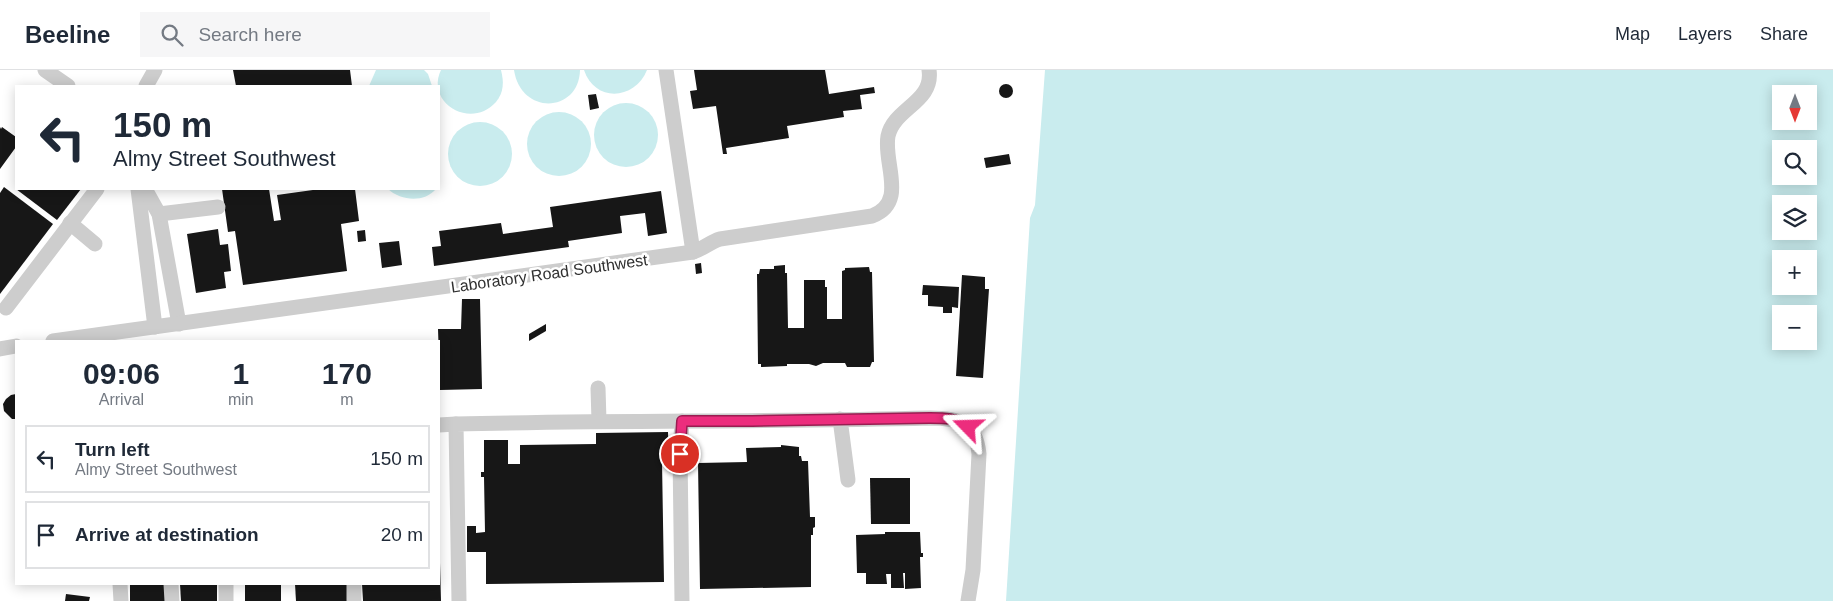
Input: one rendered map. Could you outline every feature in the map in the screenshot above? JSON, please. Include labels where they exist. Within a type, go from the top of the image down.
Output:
[{"type":"lane","points":[[45,70],[67,85]]},
{"type":"lane","points":[[147,85],[155,70]]},
{"type":"lane","points":[[666,70],[693,252]]},
{"type":"lane","name":"Laboratory Road Southwest","points":[[60,340],[693,252],[710,242],[720,239],[872,216],[880,212],[888,204],[892,195],[887,152],[888,134],[899,117],[925,92],[929,85],[930,70]]},
{"type":"lane","points":[[6,308],[96,190]]},
{"type":"lane","points":[[138,190],[155,327]]},
{"type":"lane","points":[[146,190],[159,214],[179,324]]},
{"type":"lane","points":[[159,214],[218,207]]},
{"type":"lane","points":[[70,223],[95,244]]},
{"type":"lane","points":[[0,348],[15,346]]},
{"type":"lane","points":[[598,388],[599,421]]},
{"type":"lane","points":[[440,425],[599,421],[840,420],[881,416],[950,418],[960,421],[974,434],[979,454],[973,570],[968,601]]},
{"type":"lane","points":[[840,420],[848,480]]},
{"type":"lane","points":[[682,421],[680,454],[682,601]]},
{"type":"lane","points":[[456,424],[459,601]]},
{"type":"lane","points":[[120,585],[121,601]]},
{"type":"lane","points":[[171,585],[172,601]]},
{"type":"lane","points":[[226,585],[226,601]]},
{"type":"lane","points":[[354,585],[354,601]]},
{"type":"water","points":[[376,70],[424,70],[428,74],[432,85],[369,85]]},
{"type":"water","points":[[441,70],[501,70],[503,83],[501,94],[496,102],[486,110],[475,113],[463,113],[453,109],[445,102],[440,94],[440,85],[438,82]]},
{"type":"water","points":[[514,70],[580,70],[577,84],[570,95],[561,101],[549,103],[538,102],[527,95],[519,85]]},
{"type":"water","points":[[584,70],[647,70],[634,87],[625,92],[615,94],[597,88],[589,81]]},
{"type":"water","points":[[1045,70],[1833,70],[1833,601],[1006,601],[1030,218],[1035,205]]},
{"type":"water","points":[[626,103],[638,105],[649,112],[656,123],[658,135],[656,147],[649,158],[638,165],[626,167],[614,165],[603,158],[596,147],[594,135],[596,123],[603,112],[614,105]]},
{"type":"water","points":[[553,112],[565,112],[582,121],[589,132],[591,144],[589,156],[582,167],[565,176],[553,176],[541,171],[532,162],[527,150],[527,138],[532,126],[541,117]]},
{"type":"water","points":[[480,122],[492,124],[503,131],[510,142],[512,154],[510,166],[503,177],[492,184],[480,186],[468,184],[457,177],[450,166],[448,154],[450,142],[457,131],[468,124]]},
{"type":"water","points":[[389,190],[435,190],[425,197],[412,199]]},
{"type":"building","points":[[233,70],[350,70],[352,85],[236,85]]},
{"type":"building","points":[[694,70],[825,70],[829,94],[874,87],[875,93],[860,95],[862,109],[843,111],[844,117],[787,126],[789,138],[726,148],[727,154],[723,154],[716,106],[693,109],[690,91],[697,90]]},
{"type":"building","points":[[1003,84],[1009,84],[1013,91],[1009,98],[1003,98],[999,94],[999,88]]},
{"type":"building","points":[[596,94],[599,108],[590,110],[588,95]]},
{"type":"building","points":[[0,127],[1,129],[2,127],[15,136],[15,148],[0,169]]},
{"type":"building","points":[[1009,154],[1011,164],[986,168],[984,158]]},
{"type":"building","points":[[4,187],[53,224],[0,294],[0,193]]},
{"type":"building","points":[[17,190],[80,190],[57,220]]},
{"type":"building","points":[[222,190],[269,190],[274,221],[281,220],[277,195],[313,190],[355,190],[359,221],[341,224],[347,271],[243,285],[235,231],[228,232]]},
{"type":"building","points":[[661,191],[667,233],[648,236],[645,213],[620,216],[622,233],[568,241],[569,247],[434,266],[432,247],[441,246],[439,231],[501,223],[503,234],[553,227],[550,207]]},
{"type":"building","points":[[218,229],[220,245],[228,244],[231,271],[224,272],[226,288],[196,293],[187,234]]},
{"type":"building","points":[[365,230],[366,241],[358,242],[357,231]]},
{"type":"building","points":[[399,241],[402,265],[382,268],[379,243]]},
{"type":"building","points":[[701,263],[702,273],[696,274],[695,264]]},
{"type":"building","points":[[785,265],[785,273],[787,273],[788,328],[804,328],[804,280],[825,280],[825,287],[827,287],[827,319],[842,319],[842,271],[845,268],[869,267],[870,272],[872,272],[874,362],[872,362],[870,367],[847,367],[845,363],[823,363],[816,366],[809,364],[787,364],[787,366],[761,367],[761,364],[758,364],[757,274],[759,274],[760,269],[774,269],[774,266]]},
{"type":"building","points":[[962,275],[985,277],[985,289],[989,289],[983,378],[956,376]]},
{"type":"building","points":[[923,285],[959,287],[958,308],[952,307],[952,313],[943,313],[943,307],[928,306],[928,295],[922,295]]},
{"type":"building","points":[[462,299],[480,299],[482,389],[440,390],[440,340],[438,340],[438,329],[461,329]]},
{"type":"building","points":[[546,324],[546,331],[529,341],[529,334]]},
{"type":"building","points":[[15,394],[15,419],[12,419],[4,411],[3,404],[11,395]]},
{"type":"building","points":[[668,432],[669,461],[662,461],[664,582],[486,584],[486,552],[467,552],[467,526],[476,526],[476,533],[485,532],[484,477],[481,477],[481,472],[484,472],[484,440],[508,440],[508,464],[520,464],[520,445],[596,444],[596,433]]},
{"type":"building","points":[[781,445],[799,447],[799,456],[801,456],[802,461],[808,461],[810,517],[815,517],[815,527],[813,528],[813,535],[811,535],[811,587],[700,589],[698,463],[747,462],[746,448],[781,447]]},
{"type":"building","points":[[870,478],[910,478],[910,524],[871,524]]},
{"type":"building","points":[[885,532],[920,532],[921,553],[923,553],[923,557],[920,557],[921,588],[905,589],[905,573],[903,573],[904,588],[891,588],[891,574],[886,574],[887,584],[866,584],[866,573],[857,573],[856,535],[885,534]]},
{"type":"building","points":[[440,563],[441,601],[363,601],[362,585],[440,585]]},
{"type":"building","points":[[130,585],[166,585],[166,601],[130,601]]},
{"type":"building","points":[[180,585],[217,585],[217,601],[181,601]]},
{"type":"building","points":[[245,585],[281,585],[281,601],[245,601]]},
{"type":"building","points":[[295,585],[350,585],[350,601],[296,601]]},
{"type":"building","points":[[66,594],[90,597],[89,601],[65,601]]},
{"type":"route","points":[[680,454],[682,421],[950,418],[960,421],[968,427]]}]
